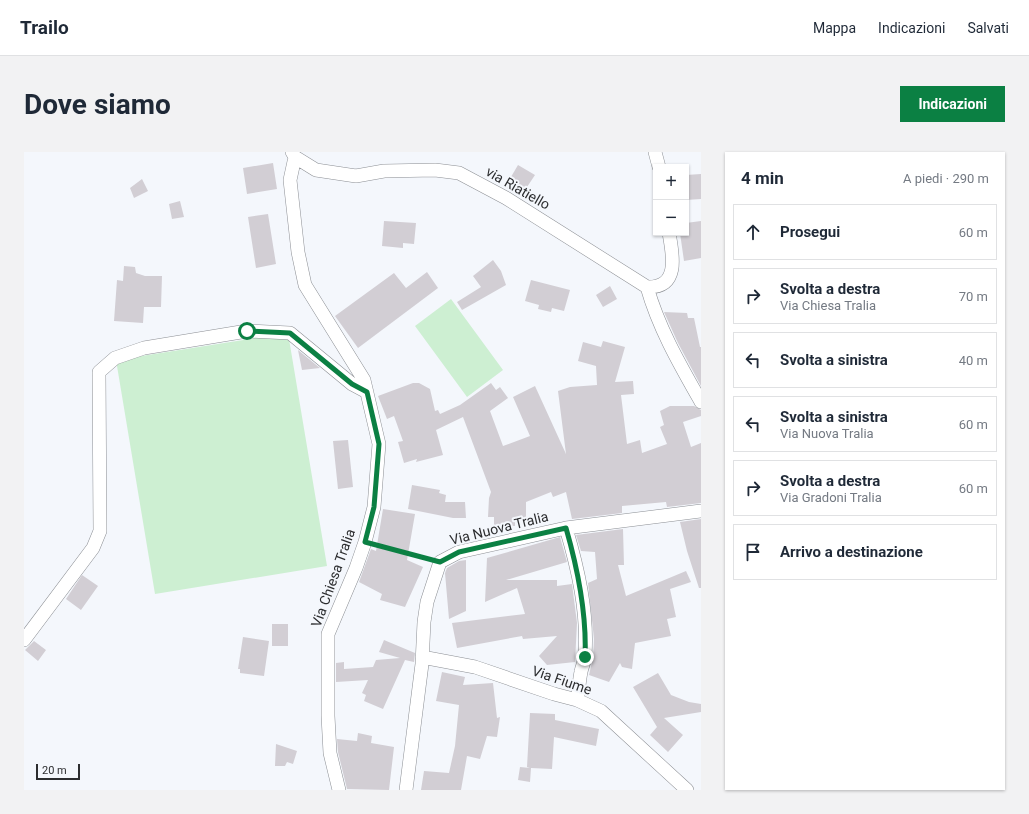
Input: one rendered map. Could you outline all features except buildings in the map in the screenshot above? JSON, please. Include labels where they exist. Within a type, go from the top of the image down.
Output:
[{"type":"street","points":[[655,152],[658,164]]},
{"type":"street","name":"via Riatiello","points":[[293,155],[316,170],[356,176],[384,172],[435,170],[459,173],[506,198],[647,287]]},
{"type":"street","name":"Via Chiesa Tralia","points":[[293,155],[290,180],[298,252],[305,285],[364,380],[379,444],[374,507],[365,542],[356,568],[328,634],[328,716],[330,753],[339,790]]},
{"type":"street","points":[[669,236],[673,256],[673,270],[665,282],[656,288],[647,287],[652,307],[672,351],[701,402]]},
{"type":"street","points":[[24,640],[89,554],[100,531],[99,372],[114,358],[144,348],[247,331],[290,333],[352,384],[367,392]]},
{"type":"street","name":"Via Nuova Tralia","points":[[406,790],[427,602],[440,562],[459,552],[566,528],[701,511]]},
{"type":"street","points":[[566,528],[580,586],[586,635],[585,657],[577,700]]},
{"type":"street","name":"Via Fiume","points":[[422,657],[474,667],[554,694],[577,700],[601,711],[687,790]]},
{"type":"path","points":[[365,542],[440,562]]},
{"type":"green space","points":[[451,299],[503,370],[467,397],[415,326]]},
{"type":"green space","points":[[288,333],[327,566],[155,594],[116,360]]},
{"type":"route","points":[[247,331],[290,333],[352,384],[367,392],[379,444],[374,507],[365,542],[440,562],[459,552],[566,528],[575,558],[584,607],[586,635],[585,657]]}]
